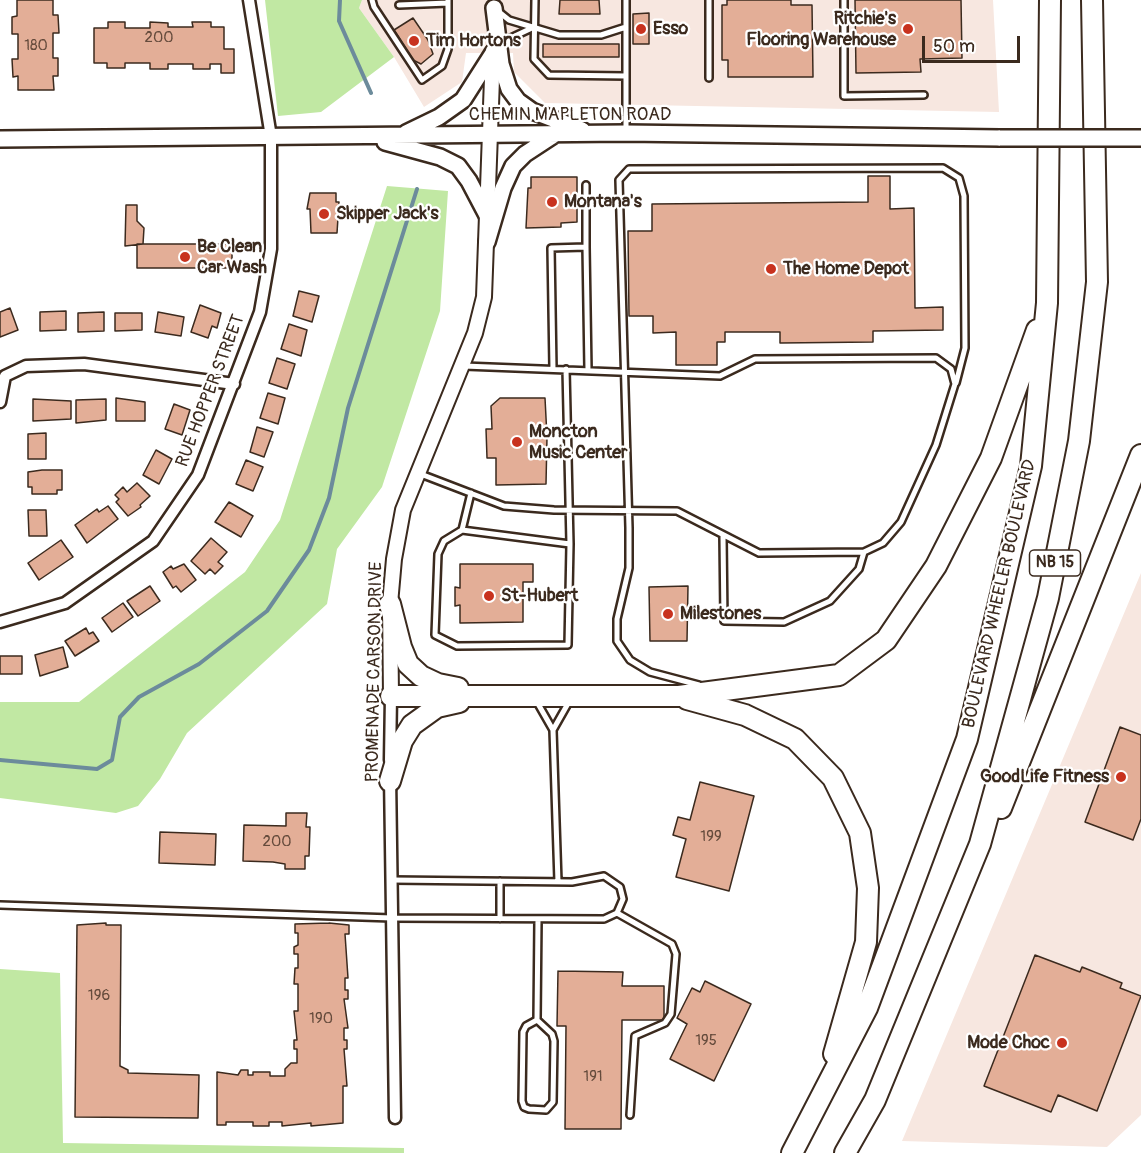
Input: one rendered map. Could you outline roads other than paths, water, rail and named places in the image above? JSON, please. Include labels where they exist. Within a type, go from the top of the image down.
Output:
[{"type":"highway","name":"BOULEVARD WHEELER BOULEVARD","points":[[792,1153],[867,1008],[967,739],[1031,466],[1047,303],[1050,0]]},
{"type":"highway","name":"NB 15","points":[[845,1153],[875,1100],[980,844],[1048,598],[1078,441],[1097,282],[1092,0]]},
{"type":"highway","points":[[391,696],[487,694],[679,696],[839,675],[886,640],[936,566],[991,458],[1047,303]]},
{"type":"highway","points":[[875,1100],[907,1044],[1141,455]]},
{"type":"highway","points":[[390,604],[401,647],[408,664],[421,676],[438,684],[487,694]]},
{"type":"highway","points":[[390,781],[402,741],[412,725],[437,707],[487,694]]},
{"type":"highway","points":[[679,696],[745,715],[795,740],[833,778],[860,834],[868,888],[866,942],[834,1054],[783,1153]]},
{"type":"main road","points":[[494,4],[496,48],[509,88],[518,101],[532,111],[590,134]]},
{"type":"main road","points":[[400,136],[454,108],[477,81],[496,48]]},
{"type":"main road","name":"CHEMIN MAPLETON ROAD","points":[[0,139],[626,133],[1141,138]]},
{"type":"main road","points":[[487,242],[503,188],[513,166],[538,144],[556,134]]},
{"type":"main road","points":[[362,136],[441,157],[458,166],[469,181],[489,219]]},
{"type":"street","name":"RUE HOPPER STREET","points":[[0,622],[65,603],[153,541],[198,475],[260,312],[271,249],[271,137],[249,0]]},
{"type":"street","name":"PROMENADE CARSON DRIVE","points":[[395,1118],[390,781],[390,604],[394,559],[403,510],[416,472],[463,365],[475,333],[484,297],[496,48]]},
{"type":"street","points":[[0,402],[5,376],[26,366],[84,364],[234,384]]},
{"type":"lane","points":[[372,0],[374,8],[422,80],[442,66],[448,49],[448,2],[399,5]]},
{"type":"lane","points":[[535,0],[534,59],[549,75],[626,76]]},
{"type":"lane","points":[[626,0],[626,133]]},
{"type":"lane","points":[[709,0],[709,78]]},
{"type":"lane","points":[[844,0],[844,96],[924,95]]},
{"type":"lane","points":[[494,4],[509,20],[560,34],[601,35],[626,27]]},
{"type":"lane","points":[[496,48],[534,27]]},
{"type":"lane","points":[[416,472],[504,506],[568,510],[627,510],[677,511],[759,553],[864,552],[883,543],[901,522],[936,445],[965,348],[964,196],[959,178],[943,168],[629,169],[619,180],[623,370],[627,510],[629,568],[617,619],[617,641],[630,660],[650,672],[693,684],[742,688]]},
{"type":"lane","points":[[586,185],[588,370]]},
{"type":"lane","points":[[553,369],[551,248],[586,247]]},
{"type":"lane","points":[[463,365],[720,375],[755,359],[936,358],[951,369],[956,384]]},
{"type":"lane","points":[[566,369],[570,544],[568,645],[457,645],[435,635],[438,554],[444,541],[462,530],[570,544]]},
{"type":"lane","points":[[462,530],[471,494]]},
{"type":"lane","points":[[723,536],[724,621],[784,622],[830,601],[859,569],[864,552]]},
{"type":"lane","points":[[533,695],[553,730],[558,882]]},
{"type":"lane","points":[[553,730],[572,696]]},
{"type":"lane","points":[[0,905],[392,918],[604,919],[617,913],[621,907],[623,893],[611,878],[598,877],[579,882],[392,880]]},
{"type":"lane","points":[[500,881],[500,919]]},
{"type":"lane","points":[[617,913],[672,944],[676,954],[671,1014],[666,1023],[635,1036],[630,1115]]},
{"type":"lane","points":[[537,1020],[526,1026],[523,1032],[522,1101],[524,1107],[529,1109],[546,1110],[553,1102],[555,1041],[552,1034],[537,1020],[538,919]]},
{"type":"waterway","points":[[340,0],[339,21],[371,93]]},
{"type":"waterway","points":[[0,760],[97,769],[112,760],[120,717],[139,697],[199,664],[267,611],[309,550],[329,498],[348,408],[417,189]]},
{"type":"place","name":"Esso","points":[[641,29]]},
{"type":"place","name":"Ritchie's Flooring Warehouse","points":[[908,29]]},
{"type":"place","name":"Tim Hortons","points":[[414,41]]},
{"type":"place","name":"Montana's","points":[[552,202]]},
{"type":"place","name":"Skipper Jack's","points":[[324,214]]},
{"type":"place","name":"Be Clean Car Wash","points":[[185,257]]},
{"type":"place","name":"The Home Depot","points":[[771,269]]},
{"type":"place","name":"Moncton Music Center","points":[[517,442]]},
{"type":"place","name":"St-Hubert","points":[[489,596]]},
{"type":"place","name":"Milestones","points":[[668,614]]},
{"type":"place","name":"GoodLife Fitness","points":[[1121,777]]},
{"type":"place","name":"Mode Choc","points":[[1062,1043]]}]
